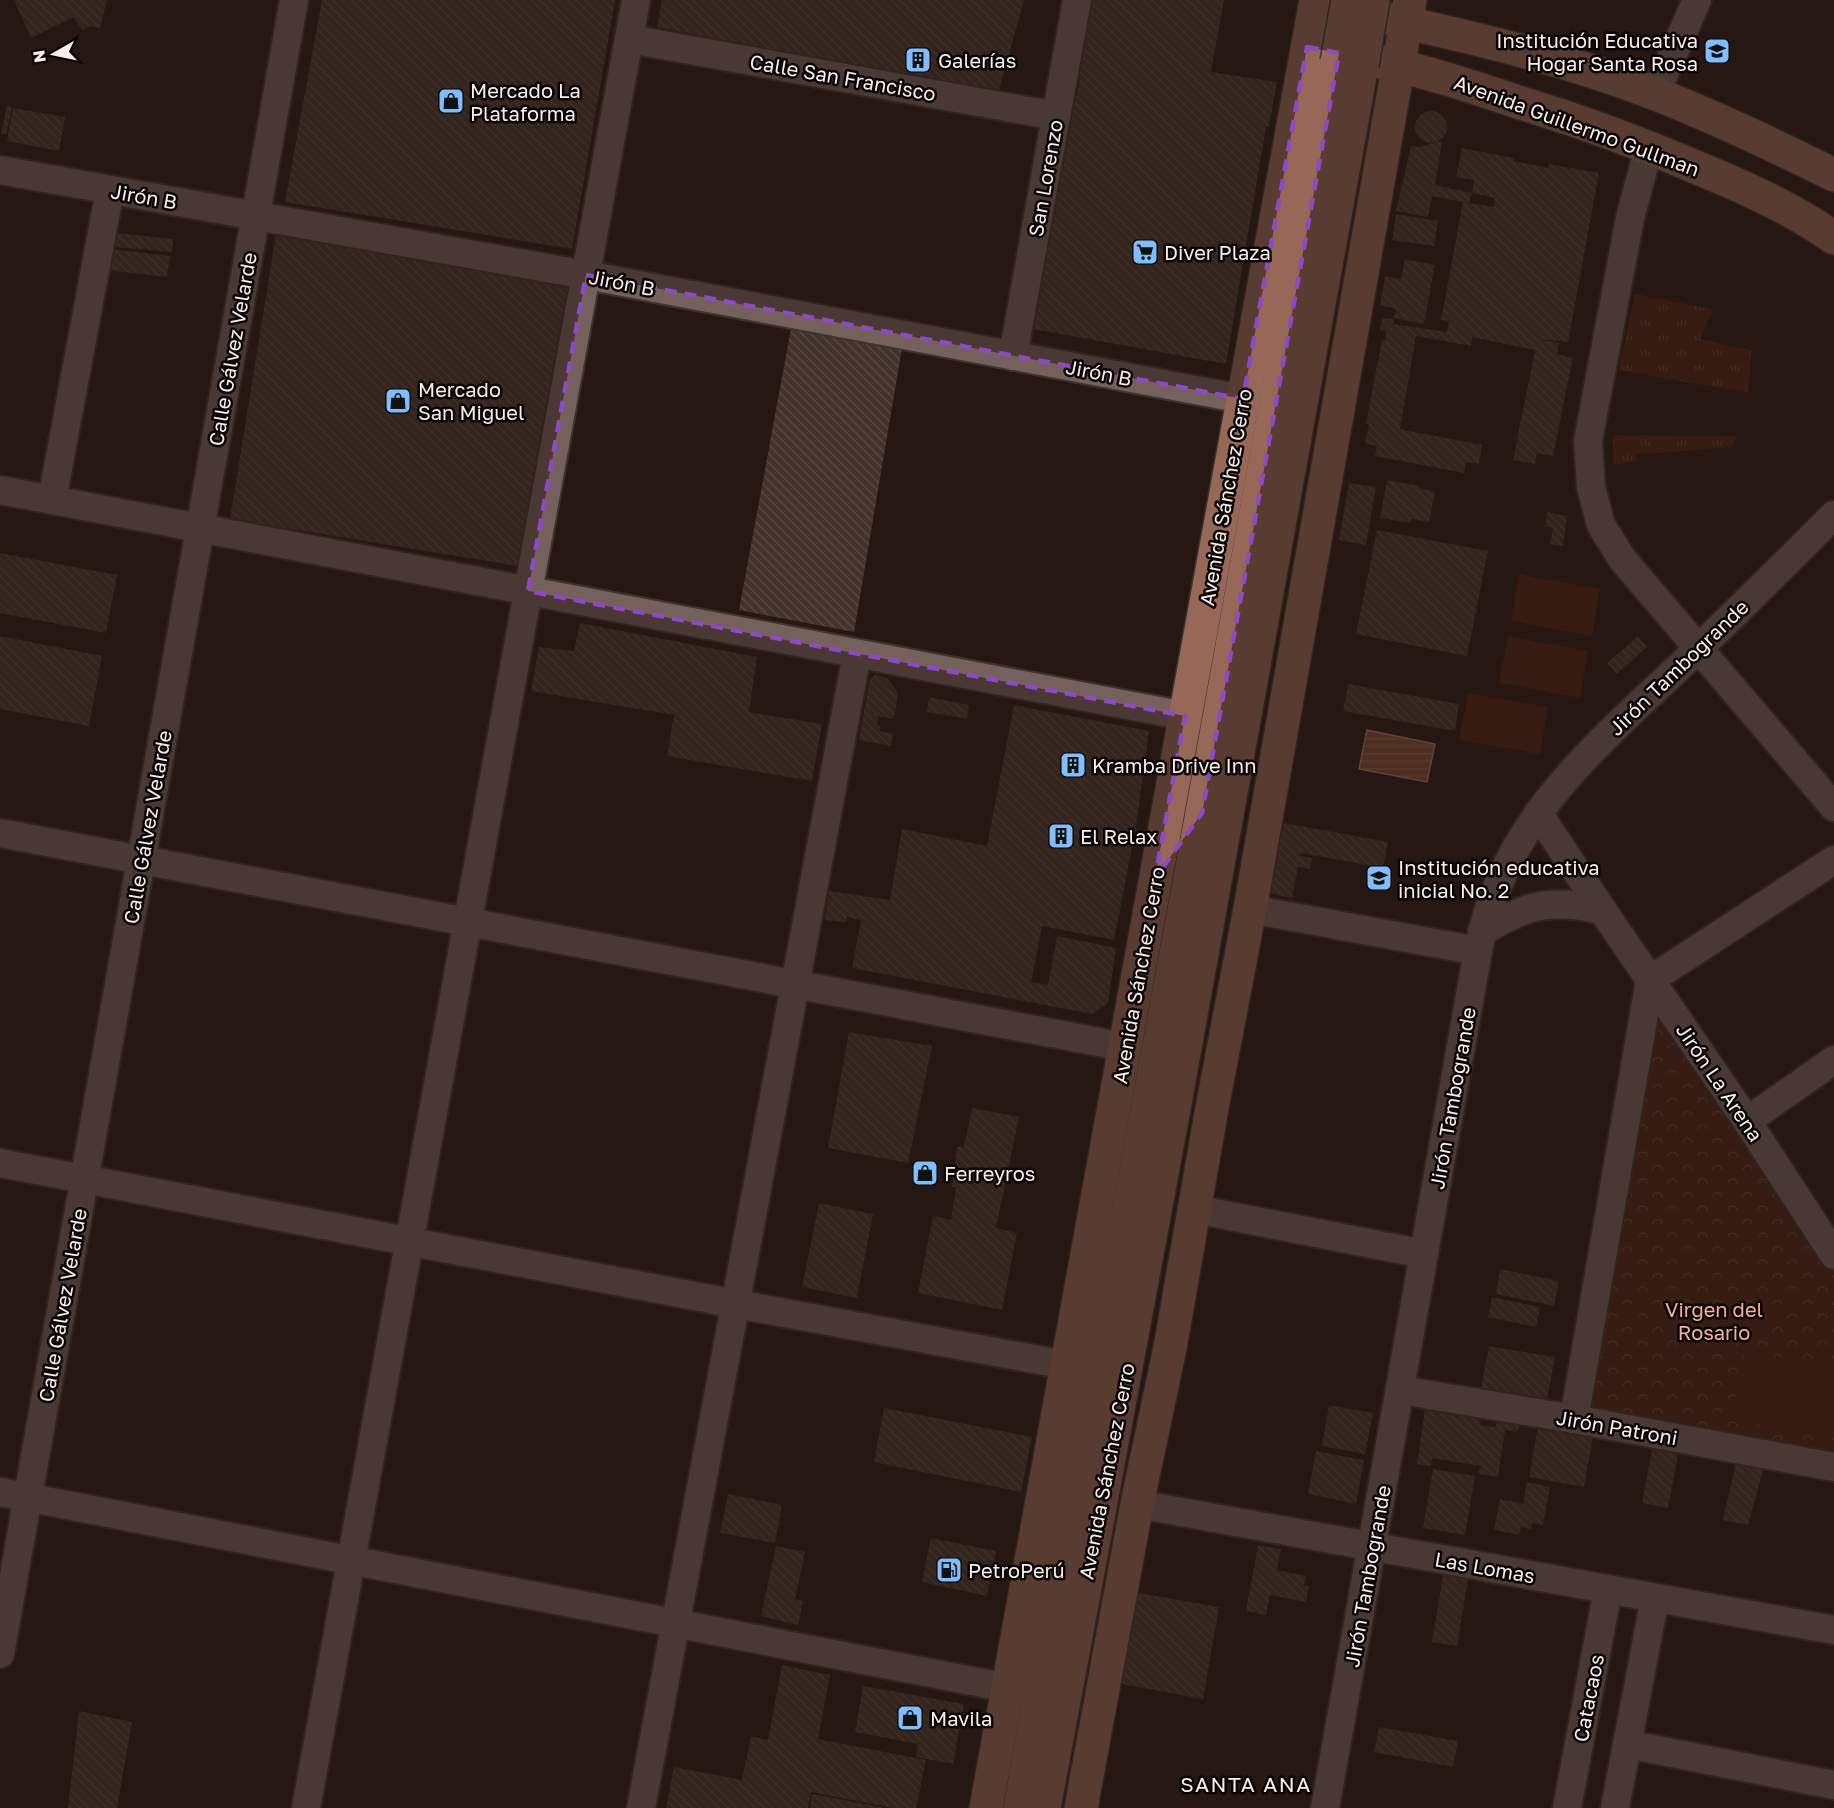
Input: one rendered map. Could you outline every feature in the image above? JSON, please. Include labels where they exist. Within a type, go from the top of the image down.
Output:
[{"type":"main road","name":"Avenida Sánchez Cerro","points":[[1046,1808],[1179,1080],[1349,64],[1348,0]]},
{"type":"main road","name":"Avenida Sánchez Cerro","points":[[1020,1808],[1202,813],[1349,64],[1373,0]]},
{"type":"main road","name":"Avenida Sánchez Cerro","points":[[986,1808],[1315,1]]},
{"type":"main road","points":[[1315,1],[1408,11],[1569,64],[1655,94],[1760,138],[1834,175]]},
{"type":"main road","name":"Avenida Sánchez Cerro","points":[[1081,1808],[1137,1504],[1170,1348],[1250,909],[1408,11]]},
{"type":"main road","name":"Avenida Guillermo Gullman","points":[[1307,47],[1397,65],[1556,113],[1649,147],[1742,186],[1834,238]]},
{"type":"main road","points":[[1155,878],[1202,813]]},
{"type":"main road","points":[[1060,1399],[1069,1428],[1065,1554]]},
{"type":"main road","points":[[992,1808],[1031,1743]]},
{"type":"main road","points":[[1046,1808],[1093,1745]]},
{"type":"street","name":"Calle Gálvez Velarde","points":[[0,1654],[294,0]]},
{"type":"street","points":[[306,1808],[636,0]]},
{"type":"street","name":"San Lorenzo","points":[[1012,356],[1077,0]]},
{"type":"street","points":[[1655,94],[1697,0]]},
{"type":"street","name":"Calle San Francisco","points":[[629,39],[1056,116]]},
{"type":"street","points":[[1649,147],[1630,218],[1588,441],[1591,487],[1601,525],[1623,560],[1834,807]]},
{"type":"street","name":"Jirón B","points":[[0,171],[586,275],[1243,399]]},
{"type":"street","points":[[52,500],[110,190]]},
{"type":"street","points":[[0,490],[1185,716]]},
{"type":"street","name":"Jirón Tambogrande","points":[[1325,1808],[1480,942],[1492,901],[1510,858],[1538,813],[1564,779],[1592,749],[1699,649],[1834,515]]},
{"type":"street","points":[[641,1808],[857,654]]},
{"type":"street","name":"Jirón La Arena","points":[[1538,813],[1747,1121],[1834,1255]]},
{"type":"street","points":[[0,833],[1125,1047]]},
{"type":"street","points":[[1574,1419],[1650,980],[1834,860]]},
{"type":"street","points":[[1250,909],[1480,942],[1502,919],[1521,910],[1562,903],[1583,905],[1603,911]]},
{"type":"street","points":[[1747,1121],[1834,1060]]},
{"type":"street","points":[[0,1163],[1066,1365]]},
{"type":"street","points":[[1194,1209],[1424,1254]]},
{"type":"street","name":"Jirón Patroni","points":[[1400,1390],[1574,1419],[1834,1467]]},
{"type":"street","points":[[0,1492],[1008,1688]]},
{"type":"street","name":"Las Lomas","points":[[1137,1504],[1834,1630]]},
{"type":"street","name":"Catacaos","points":[[1568,1808],[1608,1589]]},
{"type":"street","points":[[1615,1808],[1655,1598]]},
{"type":"street","points":[[1627,1744],[1834,1785]]},
{"type":"highlighted area","points":[[1307,47],[1339,53],[1202,813],[1155,878],[1185,716],[528,591],[586,275],[1243,399]]},
{"type":"green space","points":[[1635,294],[1713,309],[1700,339],[1752,350],[1748,393],[1619,370]]},
{"type":"green space","points":[[1613,435],[1737,436],[1731,447],[1636,455],[1636,462],[1613,465]]},
{"type":"green space","points":[[1519,574],[1600,589],[1592,636],[1511,621]]},
{"type":"green space","points":[[1508,636],[1588,651],[1580,698],[1499,683]]},
{"type":"green space","points":[[1468,693],[1548,707],[1540,754],[1459,740]]},
{"type":"green space","name":"Virgen del Rosario","points":[[1650,980],[1834,1255],[1834,1467],[1574,1419]]},
{"type":"green space","points":[[1745,1352],[1834,1366],[1834,1438],[1731,1419]]},
{"type":"shaded area","points":[[1367,730],[1435,744],[1427,782],[1359,769]]},
{"type":"building","points":[[14,0],[107,0],[100,28],[90,26],[83,30],[73,17],[31,38]]},
{"type":"building","name":"Mercado La Plataforma","points":[[322,0],[615,0],[572,249],[285,202]]},
{"type":"building","name":"Galerías","points":[[662,0],[1024,0],[998,94],[657,27]]},
{"type":"building","points":[[1088,0],[1224,0],[1211,72],[1277,82],[1269,127],[1266,127],[1226,364],[1033,329],[1073,96],[1077,96],[1080,77],[1074,75]]},
{"type":"building","points":[[7,106],[12,107],[6,135],[1,134]]},
{"type":"building","points":[[13,108],[65,117],[59,151],[7,141]]},
{"type":"building","points":[[1431,111],[1442,116],[1447,127],[1442,138],[1431,143],[1420,138],[1415,127],[1420,116]]},
{"type":"building","points":[[1442,141],[1435,185],[1472,193],[1474,180],[1456,177],[1462,148],[1514,158],[1514,161],[1548,168],[1549,164],[1599,173],[1568,342],[1539,339],[1559,343],[1557,354],[1573,358],[1553,456],[1537,453],[1535,464],[1513,460],[1535,350],[1472,337],[1471,346],[1416,336],[1400,429],[1482,445],[1479,464],[1466,462],[1464,473],[1375,456],[1377,446],[1365,443],[1369,424],[1366,423],[1382,340],[1385,341],[1386,331],[1380,330],[1382,318],[1394,319],[1393,324],[1447,332],[1449,321],[1441,320],[1463,202],[1432,196],[1428,217],[1396,211],[1411,146],[1419,147]],"holes":[[[1472,193],[1495,198],[1494,207],[1469,203]]]},
{"type":"building","points":[[1396,214],[1438,221],[1434,246],[1392,240]]},
{"type":"building","points":[[117,233],[173,239],[172,252],[115,247]]},
{"type":"building","name":"Mercado San Miguel","points":[[276,234],[568,282],[517,566],[230,519]]},
{"type":"building","points":[[110,249],[170,256],[167,277],[107,270]]},
{"type":"building","points":[[1405,259],[1435,265],[1424,324],[1394,318],[1396,309],[1380,305],[1385,276],[1401,279]]},
{"type":"building","points":[[791,329],[902,348],[854,632],[739,610]]},
{"type":"building","points":[[1387,480],[1419,486],[1419,488],[1435,492],[1429,522],[1411,519],[1411,523],[1380,518]]},
{"type":"building","points":[[1349,483],[1376,487],[1366,545],[1339,540]]},
{"type":"building","points":[[1547,512],[1567,516],[1563,546],[1550,544],[1553,528],[1545,527]]},
{"type":"building","points":[[1377,530],[1488,551],[1467,656],[1356,634]]},
{"type":"building","points":[[0,553],[117,575],[106,633],[0,613]]},
{"type":"building","points":[[580,623],[757,657],[749,712],[822,724],[812,781],[667,756],[674,715],[531,691],[539,647],[574,651]]},
{"type":"building","points":[[0,636],[102,656],[89,726],[0,709]]},
{"type":"building","points":[[1638,636],[1647,647],[1617,674],[1607,663]]},
{"type":"building","points":[[876,674],[888,679],[898,693],[894,719],[878,716],[877,725],[880,726],[880,731],[893,734],[891,746],[859,740],[870,679]]},
{"type":"building","points":[[1348,684],[1459,704],[1455,731],[1343,711]]},
{"type":"building","points":[[929,697],[969,705],[967,719],[927,712]]},
{"type":"building","points":[[1014,705],[1149,731],[1136,827],[1114,940],[1042,926],[1031,982],[1048,985],[1057,936],[1116,948],[1108,1003],[1092,1014],[852,968],[861,920],[847,917],[846,922],[825,920],[829,891],[890,900],[902,829],[987,846]]},
{"type":"building","points":[[1284,823],[1388,842],[1383,868],[1301,853],[1300,856],[1312,858],[1310,869],[1298,867],[1292,898],[1269,893]]},
{"type":"building","points":[[849,1032],[932,1046],[908,1163],[828,1148]]},
{"type":"building","points":[[972,1108],[1019,1117],[996,1228],[1017,1233],[1002,1310],[918,1293],[933,1216],[951,1220],[956,1187],[952,1187],[957,1147],[964,1147]]},
{"type":"building","points":[[819,1203],[873,1214],[857,1298],[802,1287]]},
{"type":"building","points":[[1500,1269],[1559,1281],[1554,1306],[1496,1294]]},
{"type":"building","points":[[1492,1297],[1540,1307],[1536,1327],[1488,1317]]},
{"type":"building","points":[[1489,1346],[1555,1357],[1547,1400],[1481,1388]]},
{"type":"building","points":[[1426,1403],[1457,1408],[1455,1418],[1457,1418],[1459,1408],[1482,1412],[1480,1425],[1496,1427],[1498,1411],[1521,1415],[1518,1432],[1505,1430],[1498,1477],[1478,1474],[1481,1466],[1432,1458],[1431,1466],[1417,1464]]},
{"type":"building","points":[[1329,1405],[1373,1413],[1365,1454],[1322,1446]]},
{"type":"building","points":[[884,1408],[1032,1437],[1021,1492],[874,1462]]},
{"type":"building","points":[[1539,1421],[1594,1431],[1584,1487],[1529,1477]]},
{"type":"building","points":[[1653,1445],[1679,1450],[1668,1508],[1642,1503]]},
{"type":"building","points":[[1316,1451],[1364,1460],[1356,1504],[1308,1494]]},
{"type":"building","points":[[1737,1458],[1765,1463],[1748,1525],[1723,1520]]},
{"type":"building","points":[[1433,1469],[1475,1476],[1465,1535],[1423,1528]]},
{"type":"building","points":[[1527,1482],[1550,1487],[1543,1525],[1532,1523],[1531,1529],[1521,1527],[1519,1535],[1494,1530],[1500,1499],[1523,1504]]},
{"type":"building","points":[[728,1494],[782,1505],[775,1543],[720,1533]]},
{"type":"building","points":[[931,1538],[996,1551],[987,1596],[922,1582]]},
{"type":"building","points":[[1258,1545],[1281,1549],[1277,1570],[1306,1576],[1304,1585],[1309,1586],[1306,1602],[1270,1595],[1266,1615],[1246,1611]]},
{"type":"building","points":[[776,1546],[805,1552],[795,1599],[803,1601],[798,1625],[761,1616]]},
{"type":"building","points":[[1444,1570],[1469,1574],[1457,1646],[1432,1642]]},
{"type":"building","points":[[1127,1591],[1219,1607],[1203,1699],[1111,1682]]},
{"type":"building","points":[[782,1665],[830,1675],[818,1739],[926,1760],[916,1808],[893,1808],[811,1792],[808,1808],[666,1808],[674,1767],[742,1780],[751,1736],[768,1740]]},
{"type":"building","name":"Mavila","points":[[863,1686],[964,1704],[953,1764],[916,1757],[918,1744],[855,1732]]},
{"type":"building","points":[[79,1711],[132,1722],[117,1808],[68,1808]]},
{"type":"building","points":[[1379,1727],[1458,1741],[1453,1767],[1374,1752]]},
{"type":"building","points":[[812,1794],[881,1807],[881,1808],[810,1808]]},
{"type":"place","name":"Institución Educativa Hogar Santa Rosa","points":[[1717,51]]},
{"type":"place","name":"Galerías","points":[[918,60]]},
{"type":"place","name":"Mercado La Plataforma","points":[[451,101]]},
{"type":"place","name":"Diver Plaza","points":[[1145,252]]},
{"type":"place","name":"Mercado San Miguel","points":[[398,401]]},
{"type":"place","name":"Kramba Drive Inn","points":[[1073,765]]},
{"type":"place","name":"El Relax","points":[[1061,836]]},
{"type":"place","name":"Institución educativa inicial No. 2","points":[[1379,878]]},
{"type":"place","name":"Ferreyros","points":[[925,1173]]},
{"type":"place","name":"PetroPerú","points":[[949,1570]]},
{"type":"place","name":"Mavila","points":[[910,1718]]},
{"type":"district","name":"SANTA ANA","points":[[1246,1784]]}]
